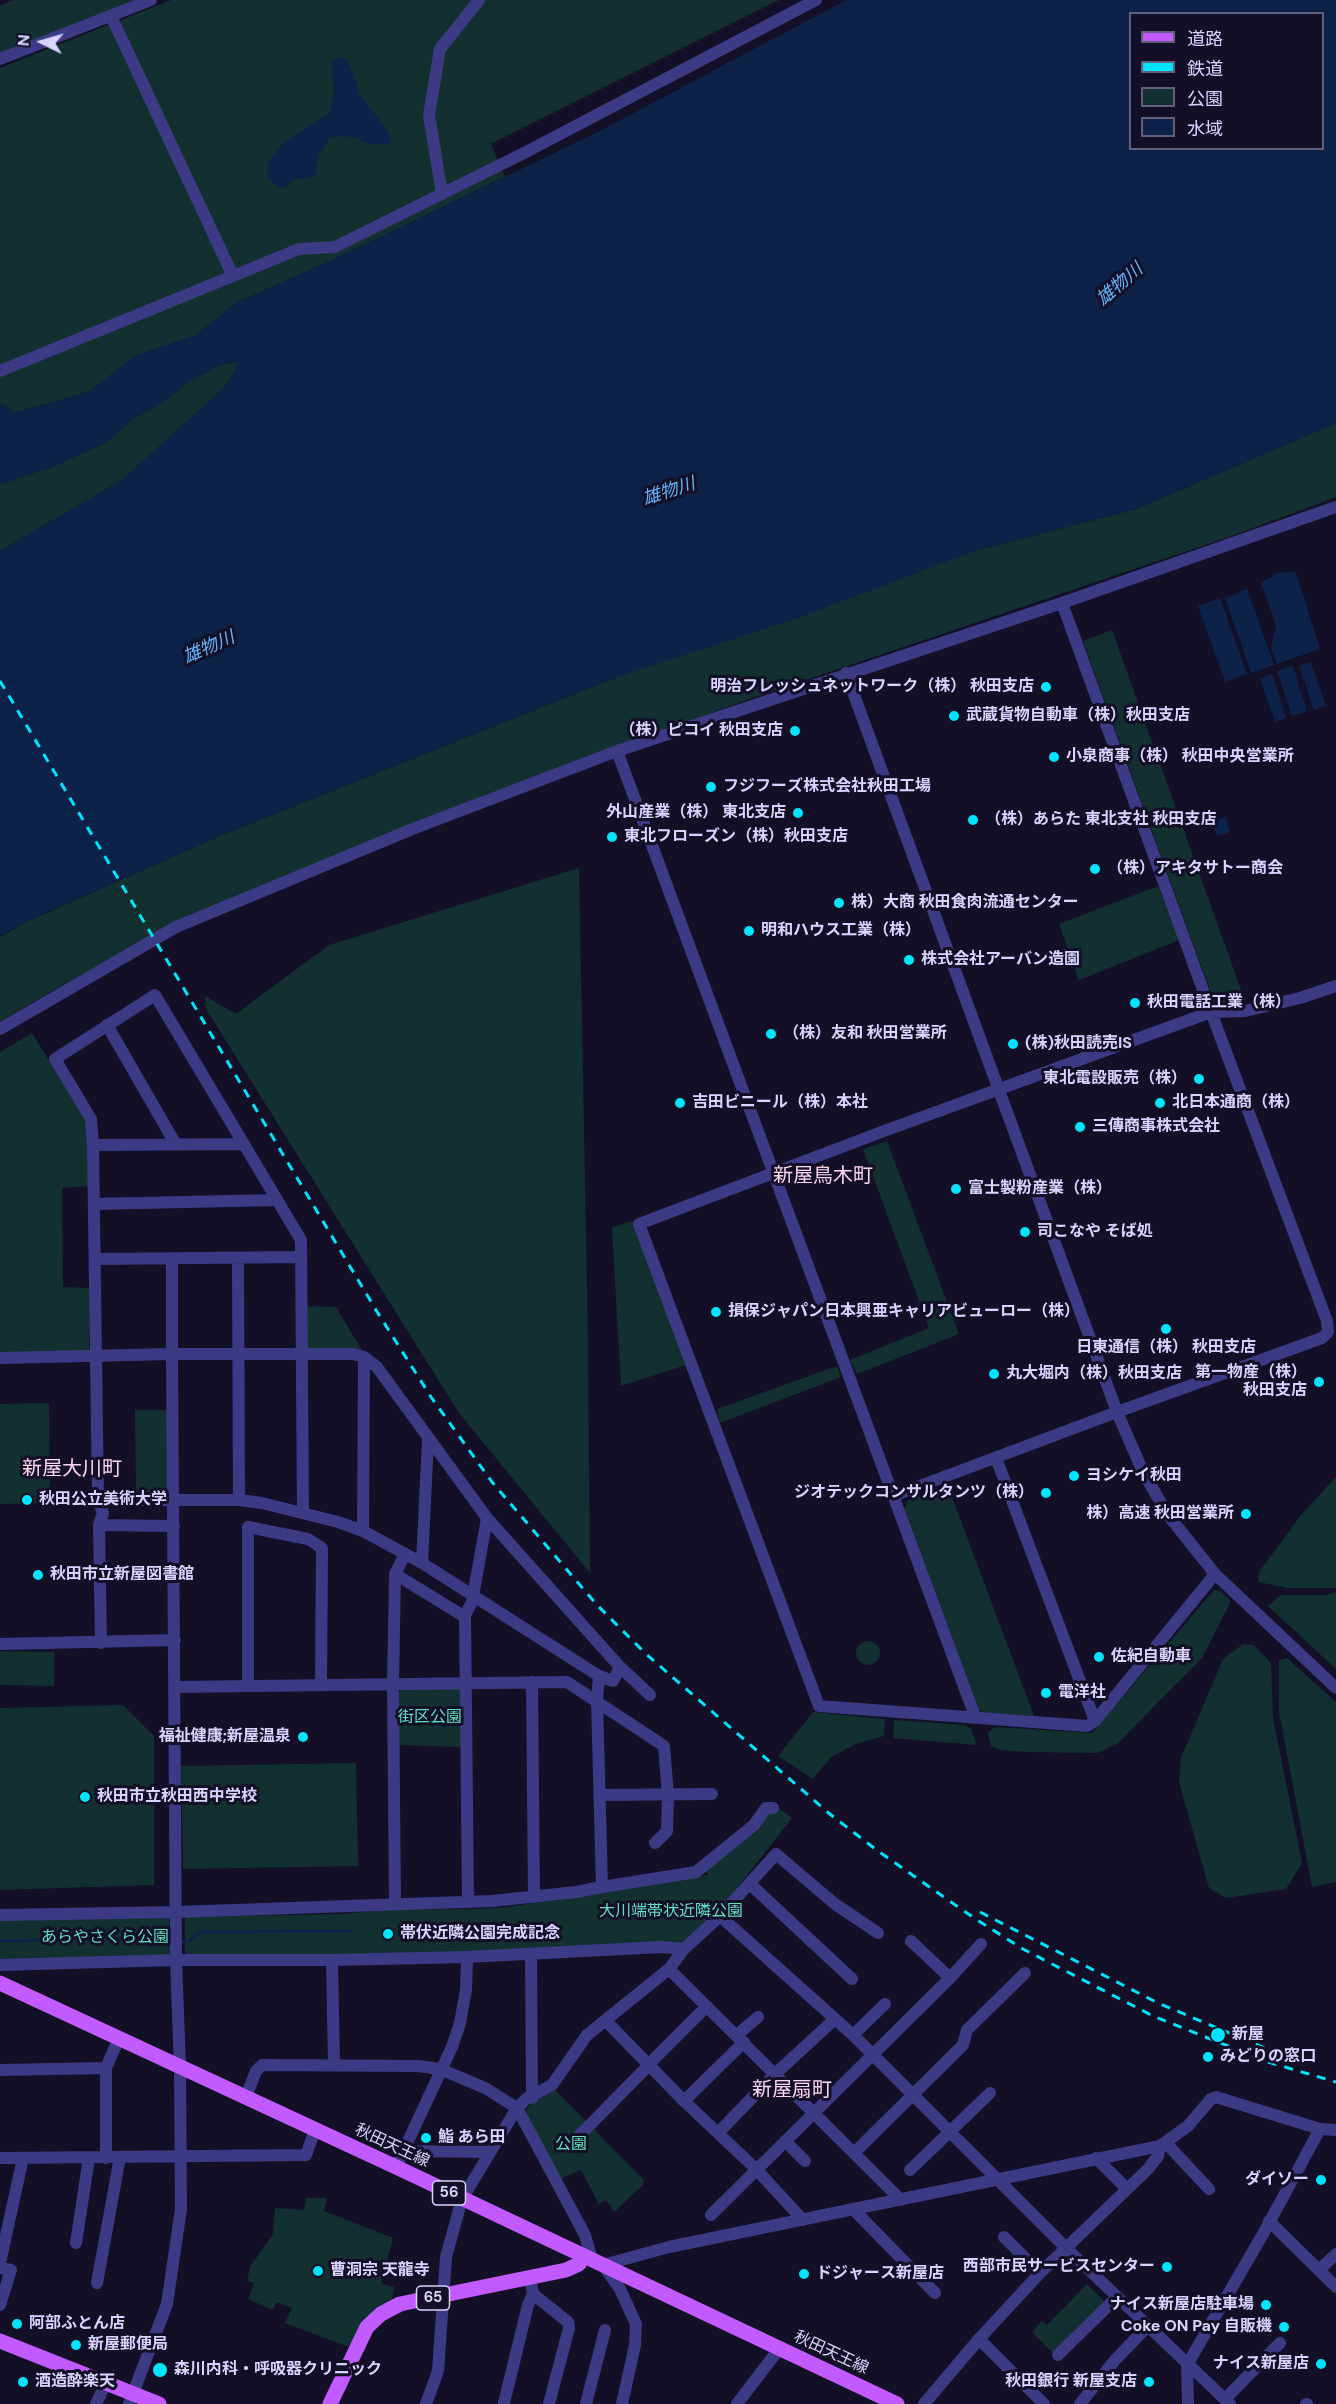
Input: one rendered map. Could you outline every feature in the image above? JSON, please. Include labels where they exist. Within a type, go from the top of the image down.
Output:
[{"type":"main road","name":"秋田天王線","points":[[0,1983],[897,2404]]},
{"type":"main road","name":"65","points":[[330,2404],[367,2327],[381,2314],[400,2304],[566,2270],[593,2261]]},
{"type":"main road","points":[[0,2341],[106,2383],[131,2399],[159,2404]]},
{"type":"street","points":[[0,59],[151,0]]},
{"type":"street","points":[[442,194],[429,115],[440,49],[479,0]]},
{"type":"street","points":[[0,371],[299,249],[335,247],[816,0]]},
{"type":"street","points":[[111,16],[233,276]]},
{"type":"street","points":[[0,1029],[176,927],[415,828],[617,751],[1062,603],[1336,507]]},
{"type":"street","points":[[893,1496],[1322,1338],[1328,1332],[1328,1321],[1211,1012],[1062,603]]},
{"type":"street","points":[[846,673],[1117,1412],[1143,1472],[1168,1515],[1215,1574],[1336,1688]]},
{"type":"street","points":[[617,751],[975,1716]]},
{"type":"street","points":[[1215,1574],[1095,1721],[1087,1726],[819,1706],[639,1224],[1211,1012],[1245,1011],[1300,998],[1336,986]]},
{"type":"street","points":[[101,1642],[99,1525],[103,1513],[98,1500],[93,1144],[91,1119],[55,1059],[154,995],[301,1240],[303,1512]]},
{"type":"street","points":[[107,1025],[175,1143]]},
{"type":"street","points":[[93,1144],[243,1144]]},
{"type":"street","points":[[94,1204],[277,1200]]},
{"type":"street","points":[[95,1259],[300,1257]]},
{"type":"street","points":[[131,2399],[167,2304],[181,2209],[180,2067],[176,1956],[172,1258]]},
{"type":"street","points":[[238,1258],[239,1500]]},
{"type":"street","points":[[0,1358],[172,1354],[353,1354],[364,1357],[377,1367],[487,1518],[620,1667],[650,1695]]},
{"type":"street","points":[[363,1531],[364,1357]]},
{"type":"street","points":[[422,1563],[428,1440]]},
{"type":"street","points":[[996,1458],[1095,1721]]},
{"type":"street","points":[[98,1500],[239,1500],[303,1512],[363,1531],[473,1594],[599,1676],[613,1681],[620,1667]]},
{"type":"street","points":[[468,1902],[465,1617],[473,1594],[487,1518]]},
{"type":"street","points":[[99,1525],[174,1526]]},
{"type":"street","points":[[248,1686],[248,1527],[308,1539],[322,1548],[321,1685]]},
{"type":"street","points":[[395,1904],[393,1684],[395,1574],[405,1554]]},
{"type":"street","points":[[395,1574],[465,1617]]},
{"type":"street","points":[[0,1644],[175,1640]]},
{"type":"street","points":[[599,1676],[597,1700],[602,1887]]},
{"type":"street","points":[[532,1682],[534,1898]]},
{"type":"street","points":[[175,1687],[567,1682],[664,1746],[668,1795],[667,1832],[655,1843]]},
{"type":"street","points":[[600,1795],[712,1794]]},
{"type":"street","points":[[0,1915],[177,1916],[534,1898],[696,1872],[754,1825],[766,1808],[773,1808]]},
{"type":"street","points":[[426,2404],[438,2371],[446,2257],[462,2199],[516,2108],[526,2099],[532,2098],[552,2085],[587,2035],[669,1969],[684,1949],[720,1916],[776,1854],[835,1905],[878,1934]]},
{"type":"street","points":[[750,1884],[852,1979]]},
{"type":"street","points":[[720,1916],[853,2035],[1066,2248],[1228,2402],[1280,2343]]},
{"type":"street","points":[[911,1941],[950,1978]]},
{"type":"street","points":[[711,2215],[950,1978],[981,1944]]},
{"type":"street","points":[[0,1965],[176,1956],[332,1960],[467,1957],[661,1947],[684,1949]]},
{"type":"street","points":[[531,1954],[532,2098]]},
{"type":"street","points":[[396,2167],[452,2047],[460,2023],[466,1990],[467,1957]]},
{"type":"street","points":[[332,1960],[334,2065]]},
{"type":"street","points":[[669,1969],[901,2200]]},
{"type":"street","points":[[854,2153],[963,2045],[967,2030],[1025,1973]]},
{"type":"street","points":[[853,2035],[885,2004]]},
{"type":"street","points":[[573,2142],[707,2006]]},
{"type":"street","points":[[684,2101],[758,2017]]},
{"type":"street","points":[[718,2133],[775,2074],[835,2019]]},
{"type":"street","points":[[606,2021],[684,2101],[756,2169],[803,2220]]},
{"type":"street","points":[[106,2158],[106,2068],[119,2038]]},
{"type":"street","points":[[246,2097],[256,2071],[262,2066],[396,2065],[440,2069],[485,2088],[516,2108],[585,2235],[593,2261],[620,2289],[636,2324],[635,2345],[622,2404]]},
{"type":"street","points":[[0,2070],[106,2068]]},
{"type":"street","points":[[910,2170],[990,2093]]},
{"type":"street","points":[[593,2261],[1163,2145],[1188,2126],[1216,2097],[1320,2129],[1336,2130]]},
{"type":"street","points":[[1188,2404],[1187,2365],[1320,2129]]},
{"type":"street","points":[[0,2158],[306,2155],[315,2130]]},
{"type":"street","points":[[784,2141],[805,2161]]},
{"type":"street","points":[[924,2404],[979,2339],[1040,2273],[1148,2169],[1163,2145]]},
{"type":"street","points":[[1163,2145],[1209,2189]]},
{"type":"street","points":[[404,2151],[490,2152]]},
{"type":"street","points":[[98,2283],[120,2157]]},
{"type":"street","points":[[0,2263],[23,2158]]},
{"type":"street","points":[[76,2243],[89,2158]]},
{"type":"street","points":[[1096,2158],[1126,2188]]},
{"type":"street","points":[[853,2209],[935,2293]]},
{"type":"street","points":[[1269,2222],[1336,2287]]},
{"type":"street","points":[[1004,2237],[1040,2273]]},
{"type":"street","points":[[1319,2270],[1336,2254]]},
{"type":"street","points":[[0,2268],[11,2270],[0,2306]]},
{"type":"street","points":[[504,2403],[528,2304],[533,2294],[530,2277]]},
{"type":"street","points":[[533,2294],[568,2322],[569,2328],[549,2404]]},
{"type":"street","points":[[1058,2355],[1117,2297]]},
{"type":"street","points":[[1080,2404],[1115,2360],[1148,2327]]},
{"type":"street","points":[[586,2404],[604,2330]]},
{"type":"street","points":[[979,2339],[1044,2404]]},
{"type":"street","points":[[737,2404],[779,2349]]},
{"type":"street","points":[[96,2404],[106,2383]]},
{"type":"green space","points":[[13,0],[141,0],[0,55],[0,6]]},
{"type":"green space","points":[[171,0],[779,0],[491,144],[505,177],[339,257],[236,303],[196,335],[135,356],[89,392],[14,413],[0,404],[0,68]]},
{"type":"green space","points":[[240,362],[226,386],[122,480],[0,551],[0,484],[52,467],[105,443],[133,419],[169,398],[185,384],[221,364]]},
{"type":"green space","points":[[1336,423],[1336,497],[1229,537],[747,700],[487,794],[171,925],[0,1022],[0,937],[26,922],[222,835],[617,677],[977,550],[1136,509]]},
{"type":"green space","points":[[1112,630],[1245,1001],[1245,1008],[1217,1009],[1083,641]]},
{"type":"green space","points":[[579,868],[590,1573],[459,1413],[206,1009],[205,996],[236,1014],[329,945]]},
{"type":"green space","points":[[1158,886],[1179,940],[1079,980],[1059,924]]},
{"type":"green space","points":[[32,1033],[88,1124],[90,1186],[62,1188],[63,1287],[90,1288],[89,1351],[0,1353],[0,1052]]},
{"type":"green space","points":[[887,1141],[959,1334],[857,1374],[850,1360],[929,1328],[863,1149]]},
{"type":"green space","points":[[633,1221],[686,1365],[621,1386],[612,1227]]},
{"type":"green space","points":[[306,1306],[336,1307],[363,1352],[307,1351]]},
{"type":"green space","points":[[837,1366],[841,1377],[720,1423],[717,1409]]},
{"type":"green space","points":[[49,1403],[50,1503],[0,1504],[0,1404]]},
{"type":"green space","points":[[135,1410],[168,1410],[170,1495],[136,1495]]},
{"type":"green space","points":[[1336,1477],[1336,1588],[1289,1588],[1258,1582],[1259,1572],[1301,1515]]},
{"type":"green space","points":[[947,1484],[1034,1716],[986,1713],[979,1710],[905,1509],[907,1501]]},
{"type":"green space","points":[[1214,1590],[1220,1591],[1231,1601],[1202,1658],[1118,1743],[1097,1753],[1028,1752],[1000,1750],[991,1746],[988,1733],[994,1727],[1092,1733]]},
{"type":"green space","points":[[1336,1592],[1336,1669],[1268,1606],[1281,1595],[1326,1595]]},
{"type":"green space","points":[[868,1641],[877,1644],[880,1653],[877,1662],[868,1665],[859,1662],[856,1653],[859,1644]]},
{"type":"green space","points":[[1243,1644],[1254,1645],[1271,1663],[1273,1718],[1302,1863],[1286,1889],[1226,1898],[1209,1888],[1179,1782],[1181,1758],[1223,1659]]},
{"type":"green space","points":[[0,1651],[54,1652],[54,1686],[0,1685]]},
{"type":"green space","points":[[1287,1658],[1336,1702],[1336,1882],[1312,1887],[1279,1712],[1279,1660]]},
{"type":"green space","name":"街区公園","points":[[459,1688],[463,1692],[462,1747],[399,1745],[398,1693],[403,1689]]},
{"type":"green space","name":"秋田市立秋田西中学校","points":[[123,1705],[154,1736],[154,1885],[0,1890],[0,1708]]},
{"type":"green space","points":[[813,1712],[885,1719],[884,1736],[856,1744],[831,1757],[813,1779],[778,1756]]},
{"type":"green space","points":[[894,1720],[965,1725],[971,1729],[977,1745],[893,1738]]},
{"type":"green space","points":[[356,1763],[358,1866],[183,1869],[181,1766]]},
{"type":"green space","name":"大川端帯状近隣公園","points":[[777,1807],[792,1818],[719,1911],[680,1946],[446,1953],[185,1956],[185,1917],[341,1914],[386,1910],[507,1907],[708,1875],[705,1868],[768,1810]]},
{"type":"green space","name":"あらやさくら公園","points":[[169,1916],[170,1957],[0,1959],[0,1920]]},
{"type":"green space","name":"公園","points":[[555,2090],[644,2180],[643,2185],[614,2212],[606,2200],[599,2204],[581,2170],[560,2179],[525,2112],[531,2104]]},
{"type":"green space","points":[[306,2198],[327,2198],[324,2211],[393,2238],[381,2284],[394,2287],[391,2303],[354,2349],[285,2323],[292,2308],[277,2302],[272,2310],[248,2299],[254,2283],[247,2281],[250,2267],[273,2234],[275,2208],[304,2210]]},
{"type":"green space","points":[[1087,2284],[1106,2303],[1055,2355],[1032,2332],[1042,2321],[1047,2325]]},
{"type":"water","name":"雄物川","points":[[846,0],[1336,0],[1336,423],[1136,509],[977,550],[795,619],[617,677],[222,835],[23,923],[0,936],[0,551],[122,480],[226,386],[239,362],[221,364],[185,384],[169,398],[133,419],[105,443],[52,467],[0,484],[0,404],[14,413],[89,392],[135,356],[196,335],[236,303],[339,257],[600,131]]},
{"type":"water","points":[[338,57],[347,59],[357,84],[358,93],[384,126],[391,139],[390,144],[370,144],[344,136],[330,137],[319,154],[316,174],[307,179],[294,179],[284,188],[278,186],[270,180],[267,174],[269,161],[283,143],[328,114],[334,91],[331,62]]},
{"type":"water","points":[[1296,572],[1320,649],[1277,664],[1271,647],[1276,625],[1261,583],[1278,573]]},
{"type":"water","points":[[1247,589],[1274,665],[1251,673],[1225,598]]},
{"type":"water","points":[[1220,598],[1247,674],[1225,682],[1198,606]]},
{"type":"water","points":[[1311,662],[1326,706],[1314,710],[1299,666]]},
{"type":"water","points":[[1293,666],[1307,711],[1292,716],[1277,671]]},
{"type":"water","points":[[1272,674],[1286,718],[1275,722],[1260,678]]},
{"type":"water","points":[[1226,817],[1230,832],[1217,836],[1212,822]]},
{"type":"waterway","points":[[179,1942],[190,1941],[200,1932],[351,1931]]},
{"type":"waterway","points":[[0,1941],[105,1936],[129,1941],[152,1939],[173,1942]]},
{"type":"railway","points":[[0,681],[376,1310],[431,1397],[492,1482],[597,1605],[646,1654],[831,1815],[974,1918],[1023,1949],[1153,2016],[1268,2062],[1336,2082]]},
{"type":"railway","points":[[980,1912],[1158,2003],[1303,2064]]},
{"type":"place","name":"明治フレッシュネットワーク（株） 秋田支店","points":[[1046,687]]},
{"type":"place","name":"武蔵貨物自動車（株）秋田支店","points":[[954,716]]},
{"type":"place","name":"（株）ピコイ 秋田支店","points":[[795,731]]},
{"type":"place","name":"小泉商事（株） 秋田中央営業所","points":[[1054,757]]},
{"type":"place","name":"フジフーズ株式会社秋田工場","points":[[711,787]]},
{"type":"place","name":"外山産業（株） 東北支店","points":[[798,813]]},
{"type":"place","name":"（株）あらた 東北支社 秋田支店","points":[[973,820]]},
{"type":"place","name":"東北フローズン（株）秋田支店","points":[[612,837]]},
{"type":"place","name":"（株）アキタサトー商会","points":[[1095,869]]},
{"type":"place","name":"株）大商 秋田食肉流通センター","points":[[839,903]]},
{"type":"place","name":"明和ハウス工業（株）","points":[[749,931]]},
{"type":"place","name":"株式会社アーバン造園","points":[[909,960]]},
{"type":"place","name":"秋田電話工業（株）","points":[[1135,1003]]},
{"type":"place","name":"（株）友和 秋田営業所","points":[[771,1034]]},
{"type":"place","name":"(株)秋田読売IS","points":[[1013,1044]]},
{"type":"place","name":"東北電設販売（株）","points":[[1199,1079]]},
{"type":"place","name":"吉田ビニール（株）本社","points":[[680,1103]]},
{"type":"place","name":"北日本通商（株）","points":[[1160,1103]]},
{"type":"place","name":"三傳商事株式会社","points":[[1080,1127]]},
{"type":"place","name":"富士製粉産業（株）","points":[[956,1189]]},
{"type":"place","name":"司こなや そば処","points":[[1025,1232]]},
{"type":"place","name":"損保ジャパン日本興亜キャリアビューロー（株）","points":[[716,1312]]},
{"type":"place","name":"日東通信（株） 秋田支店","points":[[1166,1329]]},
{"type":"place","name":"丸大堀内（株）秋田支店","points":[[994,1374]]},
{"type":"place","name":"第一物産（株） 秋田支店","points":[[1319,1382]]},
{"type":"place","name":"ヨシケイ秋田","points":[[1074,1476]]},
{"type":"place","name":"ジオテックコンサルタンツ（株）","points":[[1046,1493]]},
{"type":"place","name":"秋田公立美術大学","points":[[27,1500]]},
{"type":"place","name":"株）高速 秋田営業所","points":[[1246,1514]]},
{"type":"place","name":"秋田市立新屋図書館","points":[[38,1575]]},
{"type":"place","name":"佐紀自動車","points":[[1099,1657]]},
{"type":"place","name":"電洋社","points":[[1046,1693]]},
{"type":"place","name":"福祉健康;新屋温泉","points":[[303,1737]]},
{"type":"place","name":"秋田市立秋田西中学校","points":[[85,1797]]},
{"type":"place","name":"帯伏近隣公園完成記念","points":[[388,1934]]},
{"type":"place","name":"新屋","points":[[1218,2035]]},
{"type":"place","name":"みどりの窓口","points":[[1208,2057]]},
{"type":"place","name":"鮨 あら田","points":[[426,2138]]},
{"type":"place","name":"ダイソー","points":[[1321,2180]]},
{"type":"place","name":"西部市民サービスセンター","points":[[1167,2267]]},
{"type":"place","name":"曹洞宗 天龍寺","points":[[318,2271]]},
{"type":"place","name":"ドジャース新屋店","points":[[804,2274]]},
{"type":"place","name":"ナイス新屋店駐車場","points":[[1266,2305]]},
{"type":"place","name":"阿部ふとん店","points":[[17,2324]]},
{"type":"place","name":"Coke ON Pay 自販機","points":[[1284,2327]]},
{"type":"place","name":"新屋郵便局","points":[[76,2345]]},
{"type":"place","name":"ナイス新屋店","points":[[1321,2364]]},
{"type":"place","name":"森川内科・呼吸器クリニック","points":[[160,2370]]},
{"type":"place","name":"酒造酔楽天","points":[[23,2382]]},
{"type":"place","name":"秋田銀行 新屋支店","points":[[1149,2382]]},
{"type":"district","name":"新屋鳥木町","points":[[823,1177]]},
{"type":"district","name":"新屋大川町","points":[[72,1470]]},
{"type":"district","name":"新屋扇町","points":[[792,2091]]}]
